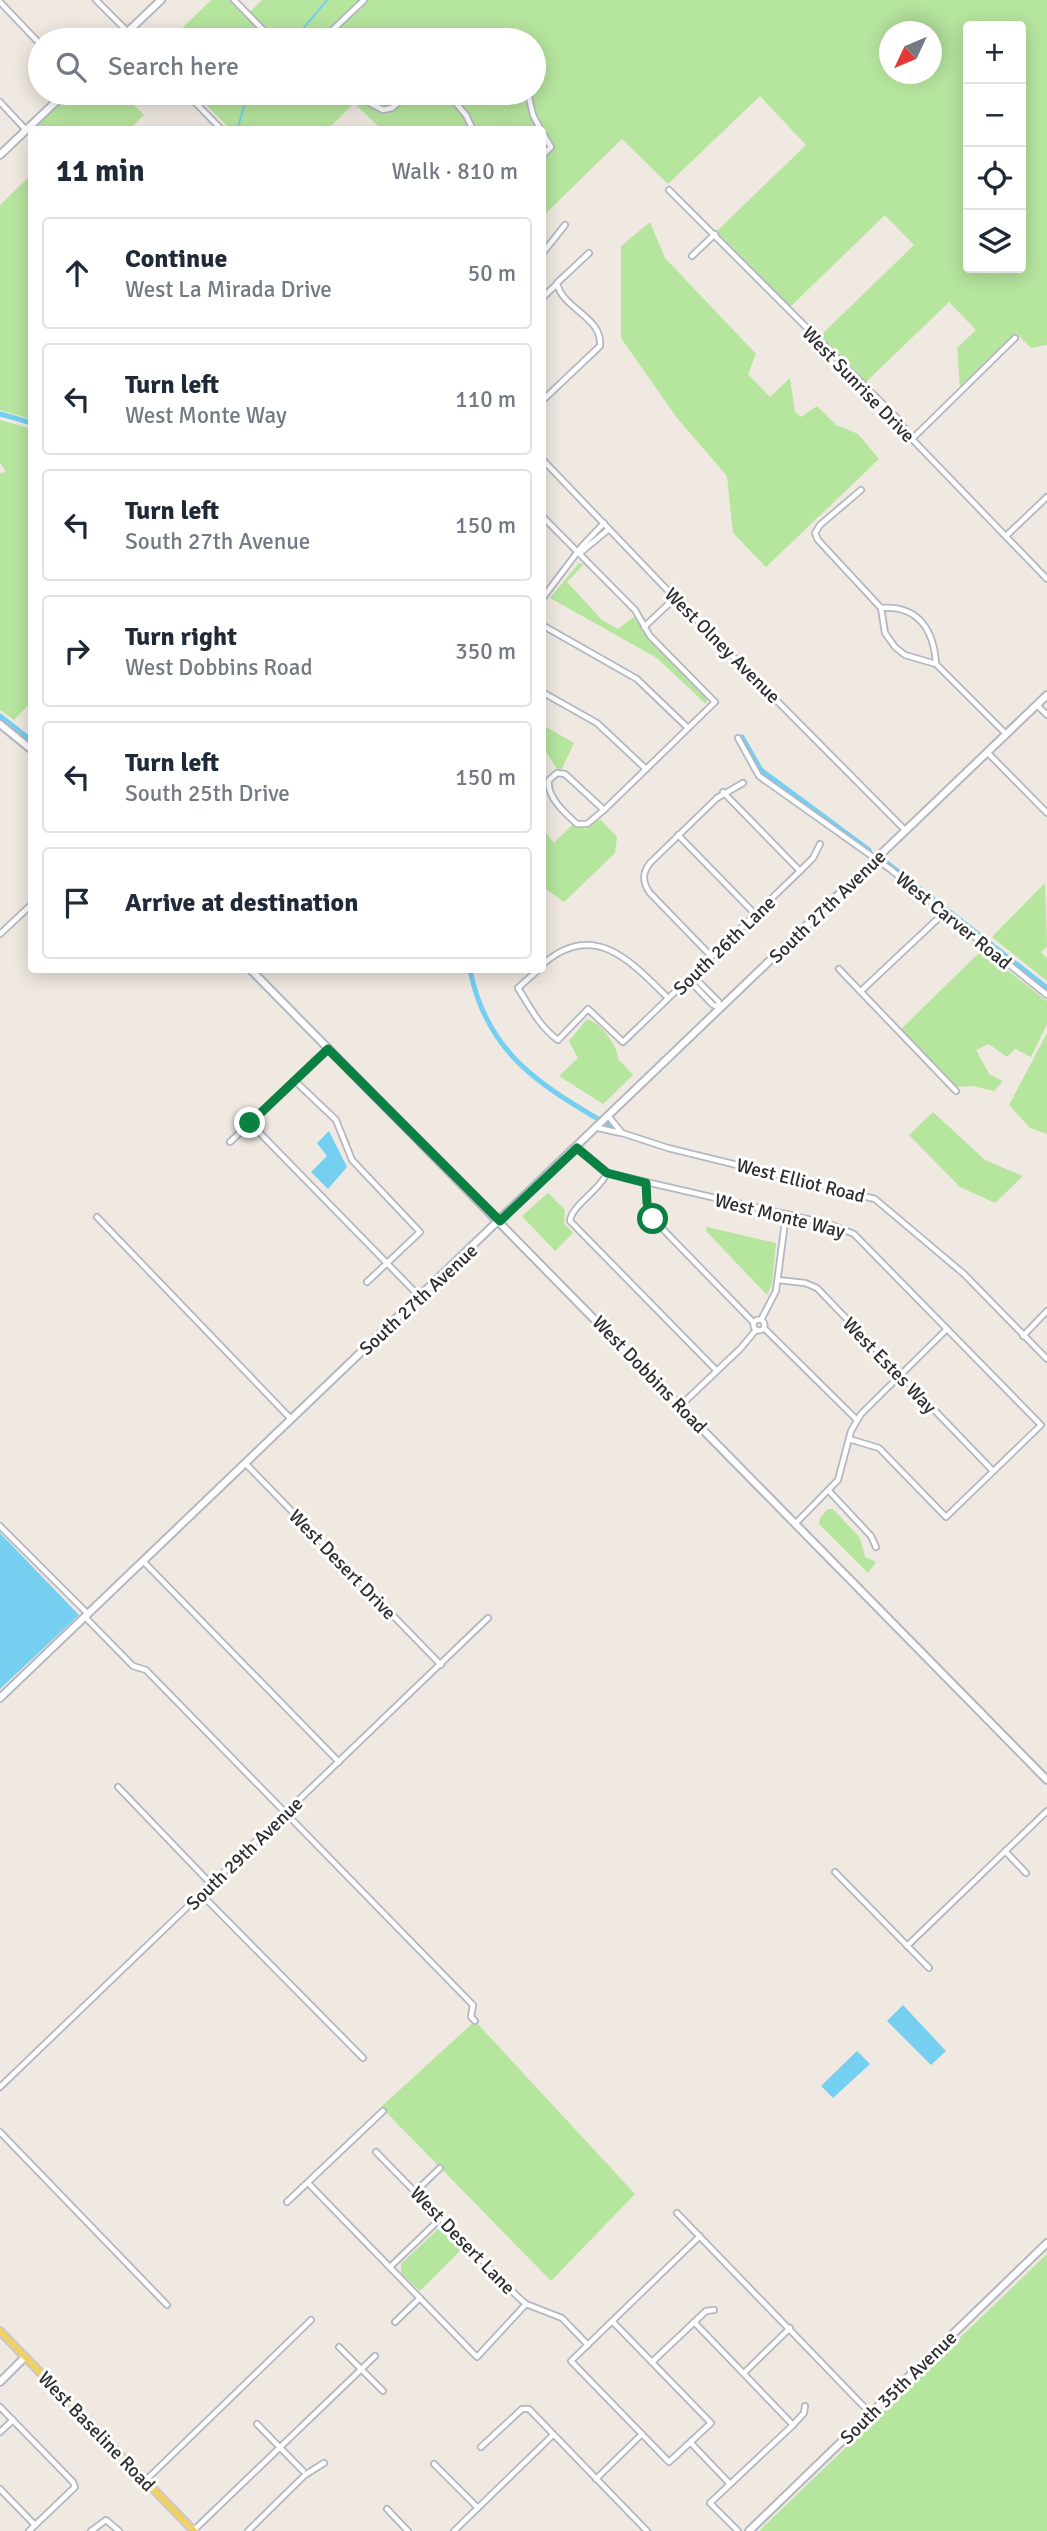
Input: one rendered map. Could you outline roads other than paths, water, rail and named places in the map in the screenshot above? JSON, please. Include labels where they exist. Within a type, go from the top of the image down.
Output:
[{"type":"main road","name":"West Baseline Road","points":[[0,2331],[193,2531]]},
{"type":"street","points":[[96,0],[124,28]]},
{"type":"street","points":[[132,28],[161,0]]},
{"type":"street","points":[[234,0],[261,28]]},
{"type":"street","points":[[335,28],[364,0]]},
{"type":"street","points":[[0,2],[28,31]]},
{"type":"street","points":[[0,102],[26,130],[0,155]]},
{"type":"street","points":[[30,126],[52,105]]},
{"type":"street","points":[[198,105],[218,126]]},
{"type":"street","points":[[374,105],[383,110],[395,105]]},
{"type":"street","points":[[457,105],[471,126]]},
{"type":"street","points":[[531,105],[539,126]]},
{"type":"street","name":"West Sunrise Drive","points":[[669,190],[897,418],[912,439],[1047,579]]},
{"type":"street","points":[[546,249],[565,225]]},
{"type":"street","points":[[692,256],[715,234]]},
{"type":"street","points":[[546,294],[589,253]]},
{"type":"street","points":[[546,397],[600,346],[600,334],[596,327],[562,295],[557,283]]},
{"type":"street","points":[[912,439],[1015,338]]},
{"type":"street","name":"West Olney Avenue","points":[[546,463],[905,831]]},
{"type":"street","points":[[860,490],[820,525],[815,533],[818,540],[881,608],[885,633],[895,647],[905,655],[936,664],[1006,734]]},
{"type":"street","points":[[1006,536],[1047,497]]},
{"type":"street","points":[[546,520],[635,610],[645,627],[715,702],[604,810],[583,825],[575,822],[550,793],[548,783],[551,777],[557,773],[565,774],[604,810]]},
{"type":"street","points":[[546,594],[589,538],[604,523]]},
{"type":"street","points":[[579,554],[609,529]]},
{"type":"street","points":[[589,538],[594,543]]},
{"type":"street","points":[[645,627],[675,598]]},
{"type":"street","points":[[881,608],[904,609],[928,627],[935,644],[936,664]]},
{"type":"street","points":[[546,627],[637,679],[688,729]]},
{"type":"street","points":[[546,694],[597,723],[646,769]]},
{"type":"street","name":"South 27th Avenue","points":[[0,1698],[1047,695]]},
{"type":"street","points":[[1037,705],[1047,715]]},
{"type":"street","points":[[0,724],[28,747]]},
{"type":"street","name":"West Carver Road","points":[[738,737],[759,776],[876,859],[1047,995]]},
{"type":"street","points":[[987,752],[1047,813]]},
{"type":"street","points":[[711,956],[650,892],[643,878],[650,863],[723,792],[743,783]]},
{"type":"street","points":[[723,792],[800,872]]},
{"type":"street","points":[[678,835],[755,914]]},
{"type":"street","name":"South 26th Lane","points":[[535,973],[518,988],[535,1017],[558,1040],[588,1009],[622,1042],[800,872],[813,858],[820,844]]},
{"type":"street","points":[[0,934],[28,908]]},
{"type":"street","points":[[861,991],[945,912]]},
{"type":"street","points":[[546,962],[563,951],[588,945],[621,954],[668,998]]},
{"type":"street","points":[[839,968],[957,1091]]},
{"type":"street","name":"West Dobbins Road","points":[[254,973],[1047,1780]]},
{"type":"street","points":[[690,977],[713,1005],[721,1009]]},
{"type":"street","points":[[230,1142],[328,1049]]},
{"type":"street","points":[[295,1081],[336,1120],[352,1160],[420,1231],[367,1282]]},
{"type":"street","points":[[604,1122],[622,1133]]},
{"type":"street","name":"West Elliot Road","points":[[604,1122],[622,1133],[668,1148],[875,1199],[942,1254],[1047,1359]]},
{"type":"street","points":[[250,1123],[419,1297]]},
{"type":"street","name":"West Monte Way","points":[[577,1148],[607,1173],[841,1227],[854,1234],[1041,1425],[993,1471]]},
{"type":"street","points":[[607,1173],[595,1191],[569,1218],[717,1371]]},
{"type":"street","points":[[646,1183],[647,1203],[653,1219],[754,1323],[756,1330]]},
{"type":"street","points":[[754,1323],[761,1320],[772,1302],[778,1280],[786,1214]]},
{"type":"street","points":[[97,1217],[291,1419]]},
{"type":"street","name":"West Estes Way","points":[[778,1280],[805,1283],[817,1289],[993,1471]]},
{"type":"street","points":[[1023,1336],[1047,1311]]},
{"type":"street","points":[[761,1320],[764,1328],[857,1420]]},
{"type":"street","points":[[680,1406],[756,1330],[764,1328]]},
{"type":"street","points":[[796,1523],[829,1491],[842,1472],[849,1439],[857,1420],[947,1329]]},
{"type":"street","points":[[849,1439],[879,1448],[946,1517],[993,1471]]},
{"type":"street","name":"West Desert Drive","points":[[245,1463],[440,1665]]},
{"type":"street","points":[[829,1491],[871,1535],[876,1547]]},
{"type":"street","points":[[0,1526],[133,1666],[146,1670],[473,2005],[471,2017],[475,2021]]},
{"type":"street","points":[[143,1561],[339,1762]]},
{"type":"street","name":"South 29th Avenue","points":[[0,2087],[488,1618]]},
{"type":"street","points":[[118,1787],[211,1884]]},
{"type":"street","points":[[907,1946],[1047,1811]]},
{"type":"street","points":[[1005,1851],[1026,1873]]},
{"type":"street","points":[[835,1872],[929,1968]]},
{"type":"street","points":[[201,1894],[363,2058]]},
{"type":"street","points":[[287,2202],[383,2111]]},
{"type":"street","points":[[0,2132],[167,2305]]},
{"type":"street","name":"West Desert Lane","points":[[376,2152],[526,2304],[562,2318],[588,2345]]},
{"type":"street","points":[[415,2192],[440,2168]]},
{"type":"street","points":[[308,2183],[477,2357],[526,2304]]},
{"type":"street","points":[[677,2213],[870,2413]]},
{"type":"street","points":[[390,2267],[441,2218]]},
{"type":"street","points":[[612,2321],[711,2423],[669,2462],[571,2361],[588,2345],[612,2321],[700,2236]]},
{"type":"street","name":"South 35th Avenue","points":[[749,2531],[1047,2243]]},
{"type":"street","points":[[395,2322],[420,2298]]},
{"type":"street","points":[[652,2362],[705,2311],[714,2310]]},
{"type":"street","points":[[145,2480],[311,2320]]},
{"type":"street","points":[[694,2322],[793,2425]]},
{"type":"street","points":[[744,2373],[790,2328]]},
{"type":"street","points":[[338,2347],[383,2392]]},
{"type":"street","points":[[193,2531],[375,2356]]},
{"type":"street","points":[[0,2382],[25,2357]]},
{"type":"street","points":[[738,2531],[710,2503],[793,2425],[804,2413],[804,2406]]},
{"type":"street","points":[[0,2407],[75,2487],[29,2531]]},
{"type":"street","points":[[481,2446],[526,2408],[647,2531]]},
{"type":"street","points":[[0,2432],[13,2420]]},
{"type":"street","points":[[257,2424],[303,2471]]},
{"type":"street","points":[[596,2479],[642,2434]]},
{"type":"street","points":[[454,2531],[553,2435]]},
{"type":"street","points":[[691,2443],[730,2484]]},
{"type":"street","points":[[248,2531],[298,2480],[324,2463]]},
{"type":"street","points":[[434,2464],[478,2508]]},
{"type":"street","points":[[0,2488],[35,2525]]},
{"type":"street","points":[[387,2509],[408,2531]]},
{"type":"street","points":[[91,2531],[106,2520],[119,2531]]},
{"type":"water","points":[[329,1131],[347,1167],[328,1189],[311,1172],[327,1156],[317,1143]]},
{"type":"water","points":[[0,1533],[79,1615],[0,1689]]},
{"type":"water","points":[[903,2005],[946,2051],[931,2065],[887,2021]]},
{"type":"water","points":[[857,2051],[870,2064],[833,2098],[821,2086]]},
{"type":"waterway","points":[[304,28],[327,0]]},
{"type":"waterway","points":[[238,126],[244,105]]},
{"type":"waterway","points":[[0,414],[28,422]]},
{"type":"waterway","points":[[0,716],[28,738]]},
{"type":"waterway","points":[[742,737],[761,770],[869,850]]},
{"type":"waterway","points":[[882,859],[1047,988]]},
{"type":"waterway","points":[[471,973],[489,1024],[520,1064],[539,1081],[610,1126]]}]
